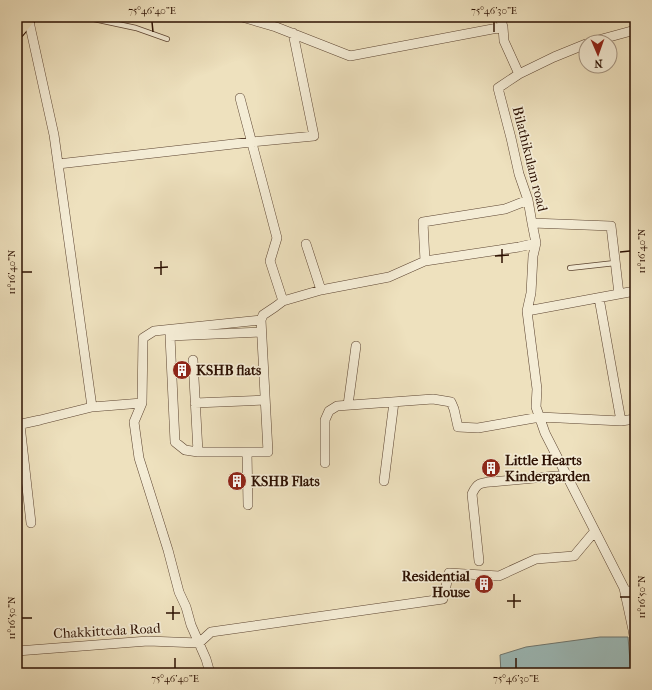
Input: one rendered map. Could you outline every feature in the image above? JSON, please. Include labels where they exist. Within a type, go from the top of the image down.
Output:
[{"type":"main road","points":[[17,31],[28,17]]},
{"type":"street","points":[[28,17],[54,135],[92,407]]},
{"type":"street","points":[[242,17],[293,33],[350,56],[503,27]]},
{"type":"street","points":[[500,17],[503,27],[504,41],[518,74],[578,47]]},
{"type":"street","points":[[618,35],[635,30]]},
{"type":"street","points":[[58,164],[314,136],[293,33]]},
{"type":"street","name":"Bilathikulam road","points":[[518,74],[498,88],[519,174],[528,200],[532,222],[611,226],[619,294]]},
{"type":"street","points":[[240,98],[277,238],[270,261],[283,301]]},
{"type":"street","points":[[425,261],[423,222],[505,209],[528,200]]},
{"type":"street","points":[[532,222],[536,243],[533,256],[531,293],[527,311],[537,389],[536,407],[545,433],[624,588],[635,642]]},
{"type":"street","points":[[261,332],[170,336],[175,442],[184,450],[198,452],[268,452],[261,320],[262,316],[283,301],[321,290],[389,277],[425,261],[519,247],[536,243]]},
{"type":"street","points":[[306,244],[321,290]]},
{"type":"street","points":[[527,311],[635,291]]},
{"type":"street","points":[[599,298],[621,421]]},
{"type":"street","points":[[210,673],[206,659],[191,626],[186,607],[179,592],[168,550],[139,458],[134,422],[142,404],[144,338],[154,332],[261,320]]},
{"type":"street","points":[[348,405],[356,346]]},
{"type":"street","points":[[193,360],[198,452]]},
{"type":"street","points":[[325,463],[325,420],[329,411],[337,406],[433,399],[451,402],[458,428],[478,428],[540,417],[621,421],[635,419]]},
{"type":"street","points":[[195,403],[265,400]]},
{"type":"street","points":[[384,481],[394,402]]},
{"type":"street","points":[[31,523],[18,425],[92,407],[142,404]]},
{"type":"street","points":[[247,452],[248,505]]},
{"type":"street","points":[[480,561],[472,494],[475,486],[480,483],[567,476]]},
{"type":"street","points":[[199,643],[211,632],[443,599],[449,573],[499,576],[536,559],[574,556],[595,530]]},
{"type":"street","points":[[625,592],[635,590]]},
{"type":"street","name":"Chakkitteda Road","points":[[17,651],[148,641],[199,643]]},
{"type":"lane","points":[[92,17],[94,19],[136,28],[167,39]]},
{"type":"lane","points":[[570,268],[616,263]]},
{"type":"water","points":[[600,637],[628,637],[631,673],[501,673],[500,655],[526,647]]},
{"type":"place","name":"KSHB flats","points":[[182,370]]},
{"type":"place","name":"Little Hearts Kindergarden","points":[[491,468]]},
{"type":"place","name":"KSHB Flats","points":[[237,481]]},
{"type":"place","name":"Residential House","points":[[484,584]]}]
